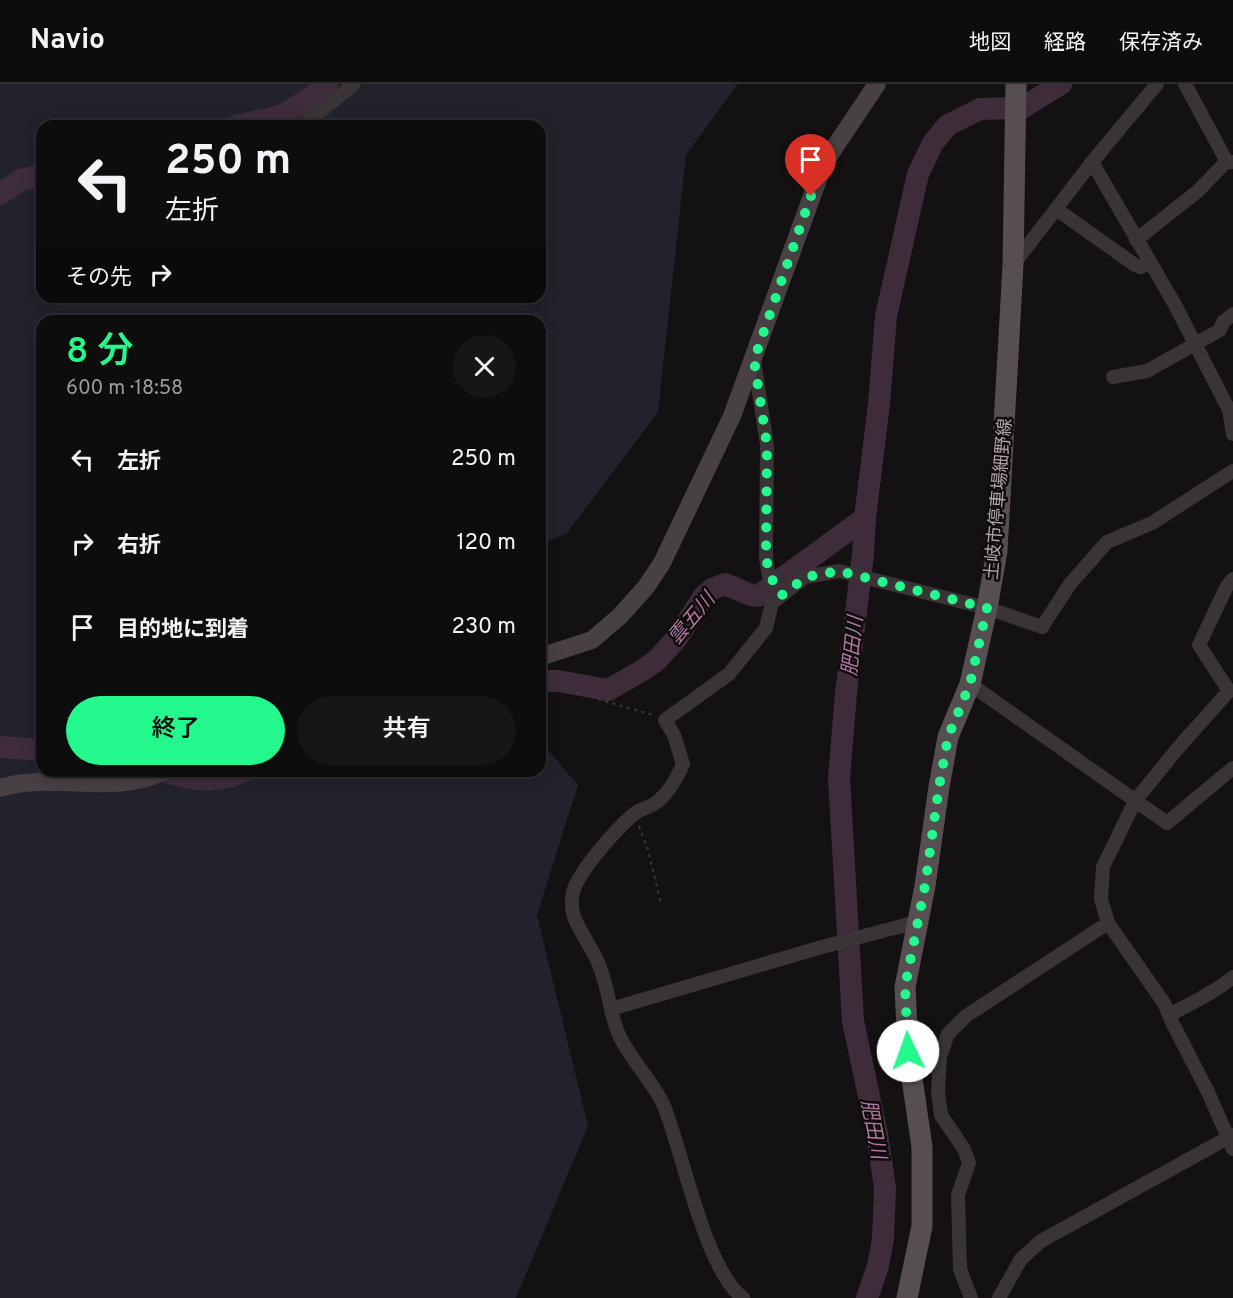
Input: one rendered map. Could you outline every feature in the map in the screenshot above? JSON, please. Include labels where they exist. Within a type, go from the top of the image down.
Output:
[{"type":"main road","name":"土岐市停車場細野線","points":[[907,1298],[922,1226],[922,1147],[908,1051],[905,987],[925,886],[948,737],[970,684],[997,551],[1013,265],[1016,84]]},
{"type":"street","points":[[309,120],[354,84]]},
{"type":"street","points":[[546,655],[592,640],[620,616],[646,587],[662,563],[732,416],[824,163],[877,84]]},
{"type":"street","points":[[1013,265],[1092,162],[1157,84]]},
{"type":"street","points":[[1136,240],[1198,191],[1230,162],[1185,84]]},
{"type":"street","points":[[1092,162],[1196,345],[1229,410],[1233,434]]},
{"type":"street","points":[[1056,210],[1135,265],[1140,267],[1150,264]]},
{"type":"street","points":[[1113,377],[1147,370],[1196,345],[1220,330],[1223,322],[1233,314]]},
{"type":"street","points":[[754,360],[767,445],[766,558],[770,576],[781,593]]},
{"type":"street","points":[[743,1298],[729,1285],[711,1247],[697,1211],[681,1154],[663,1104],[621,1039],[598,962],[577,927],[572,904],[578,879],[633,815],[655,803],[665,794],[683,764],[674,735],[665,720],[729,674],[766,628],[772,603],[781,593],[806,577],[839,571],[987,608],[1042,627],[1070,584],[1107,542],[1152,523],[1233,471]]},
{"type":"street","points":[[999,1298],[1021,1259],[1041,1241],[1231,1141],[1164,1003],[1108,922],[1101,899],[1103,867],[1135,801],[1229,691],[1199,645],[1227,586],[1233,579]]},
{"type":"street","points":[[970,684],[1167,823],[1233,768]]},
{"type":"street","points":[[0,788],[36,783],[124,783],[147,777]]},
{"type":"street","points":[[611,1009],[822,947],[917,922]]},
{"type":"street","points":[[971,1298],[960,1269],[958,1195],[969,1163],[964,1149],[941,1115],[938,1092],[940,1057],[945,1041],[948,1034],[966,1016],[1108,922]]},
{"type":"street","points":[[1169,1015],[1212,992],[1233,977]]},
{"type":"path","points":[[546,687],[553,686],[665,720]]},
{"type":"path","points":[[633,815],[642,831],[648,850],[661,904]]},
{"type":"shaded area","points":[[0,84],[738,84],[686,155],[658,412],[566,534],[546,542],[546,315],[36,315],[36,777],[546,777],[546,748],[578,785],[537,915],[588,1126],[516,1298],[0,1298]]},
{"type":"waterway","points":[[263,120],[281,116],[315,95],[327,84]]},
{"type":"waterway","name":"肥田川","points":[[867,1298],[878,1266],[883,1239],[885,1188],[877,1134],[853,1021],[839,778],[846,693],[879,404],[886,316],[918,174],[933,143],[948,125],[980,109],[1022,108],[1061,84]]},
{"type":"waterway","points":[[0,194],[21,180],[36,176]]},
{"type":"waterway","name":"雲五川","points":[[546,681],[608,690],[657,660],[677,638],[704,596],[712,589],[725,584],[758,596],[865,518]]},
{"type":"waterway","name":"雲五川","points":[[0,747],[36,750]]},
{"type":"waterway","name":"雲五川","points":[[183,777],[204,780],[227,777]]},
{"type":"route","points":[[811,196],[754,360],[767,445],[766,558],[770,576],[782,595],[806,577],[839,571],[987,608],[970,684],[948,737],[939,787],[925,886],[905,987],[908,1051]]}]
